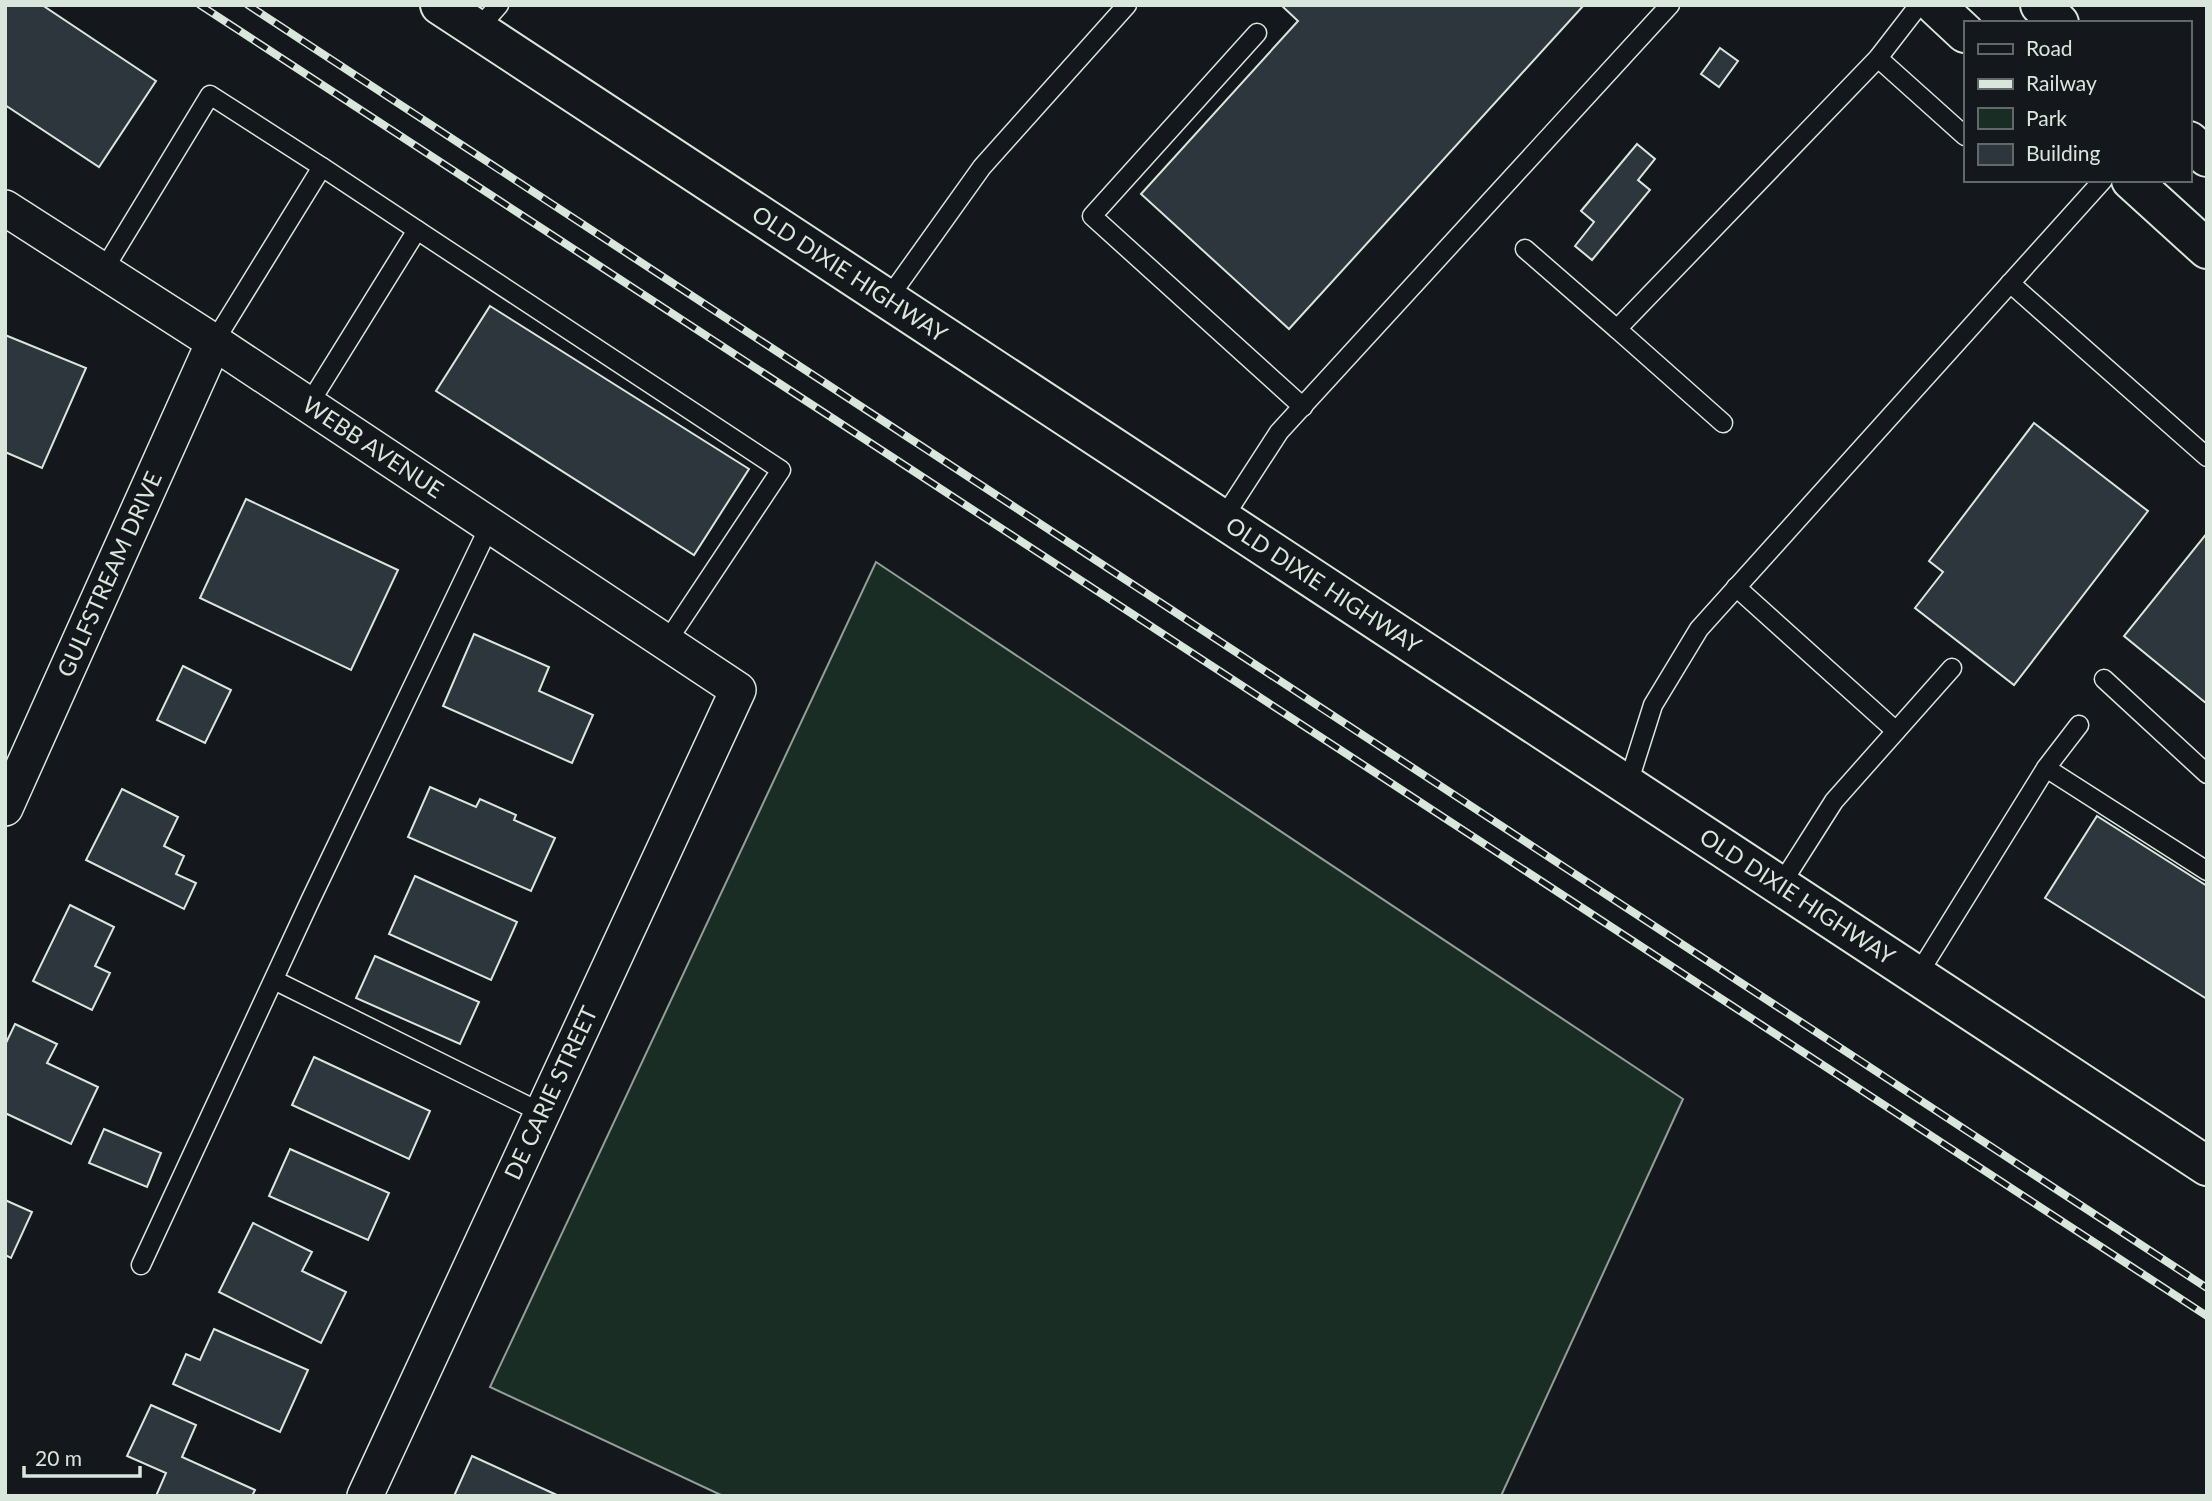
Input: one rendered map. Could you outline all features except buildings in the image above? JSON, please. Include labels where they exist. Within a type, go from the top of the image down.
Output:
[{"type":"street","name":"OLD DIXIE HIGHWAY","points":[[440,5],[488,18],[887,300],[2207,1166]]},
{"type":"street","points":[[1935,5],[1964,32]]},
{"type":"street","points":[[2040,5],[2057,21]]},
{"type":"street","points":[[2191,143],[2207,157]]},
{"type":"street","points":[[2133,182],[2207,249]]},
{"type":"street","name":"WEBB AVENUE","points":[[5,208],[309,404],[738,690]]},
{"type":"street","name":"GULFSTREAM DRIVE","points":[[5,808],[214,342]]},
{"type":"street","name":"DE CARIE STREET","points":[[365,1496],[738,690]]},
{"type":"lane","points":[[887,300],[982,167],[1127,5]]},
{"type":"lane","points":[[1222,520],[1279,432],[1670,5]]},
{"type":"lane","points":[[1618,329],[1878,58],[1919,5]]},
{"type":"lane","points":[[1256,33],[1092,216],[1303,407]]},
{"type":"lane","points":[[1878,58],[1964,135]]},
{"type":"lane","points":[[103,271],[210,95],[781,470],[666,643]]},
{"type":"lane","points":[[214,342],[322,167]]},
{"type":"lane","points":[[1627,787],[1653,705],[1699,629],[2101,182]]},
{"type":"lane","points":[[309,404],[417,230]]},
{"type":"lane","points":[[1525,249],[1723,423]]},
{"type":"lane","points":[[2010,283],[2207,457]]},
{"type":"lane","points":[[141,1265],[490,525]]},
{"type":"lane","points":[[1736,587],[1896,731]]},
{"type":"lane","points":[[1780,886],[1834,801],[1952,668]]},
{"type":"lane","points":[[2104,679],[2207,774]]},
{"type":"lane","points":[[1917,976],[2046,768],[2079,725]]},
{"type":"lane","points":[[2046,768],[2207,871]]},
{"type":"lane","points":[[274,980],[542,1113]]},
{"type":"green space","points":[[876,562],[1683,1099],[1501,1496],[723,1496],[490,1387]]},
{"type":"railway","points":[[200,5],[2207,1316]]},
{"type":"railway","points":[[248,5],[2207,1288]]}]
